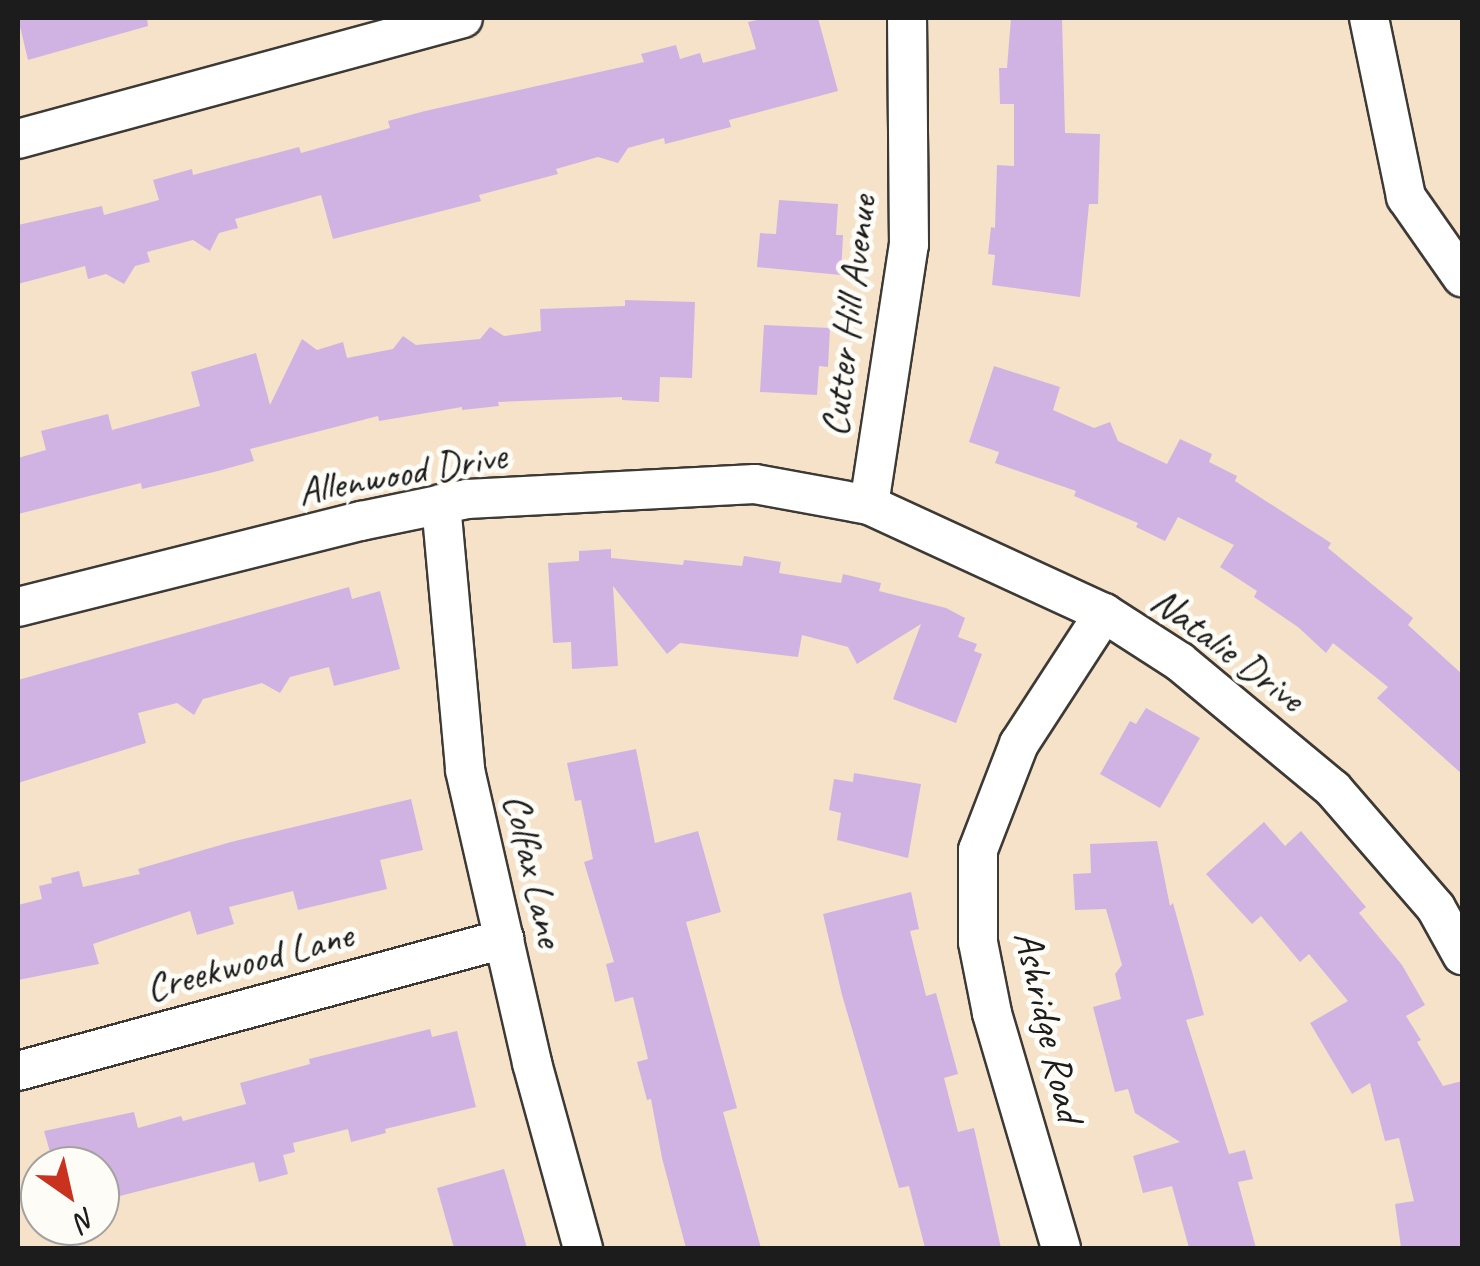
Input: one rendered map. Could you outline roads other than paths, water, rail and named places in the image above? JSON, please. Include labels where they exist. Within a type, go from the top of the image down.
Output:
[{"type":"street","points":[[18,139],[462,18]]},
{"type":"street","name":"Cutter Hill Avenue","points":[[868,506],[909,245],[907,18]]},
{"type":"street","points":[[1369,18],[1406,197],[1462,277]]},
{"type":"street","name":"Allenwood Drive","points":[[18,607],[441,504],[755,484],[868,506]]},
{"type":"street","name":"Colfax Lane","points":[[441,504],[465,770],[583,1248]]},
{"type":"street","name":"Natalie Drive","points":[[868,506],[1104,612],[1180,662],[1333,789],[1436,908],[1462,955]]},
{"type":"street","name":"Ashridge Road","points":[[1061,1248],[992,1013],[978,942],[978,850],[1019,744],[1104,612]]},
{"type":"street","name":"Creekwood Lane","points":[[18,1070],[504,939]]}]
